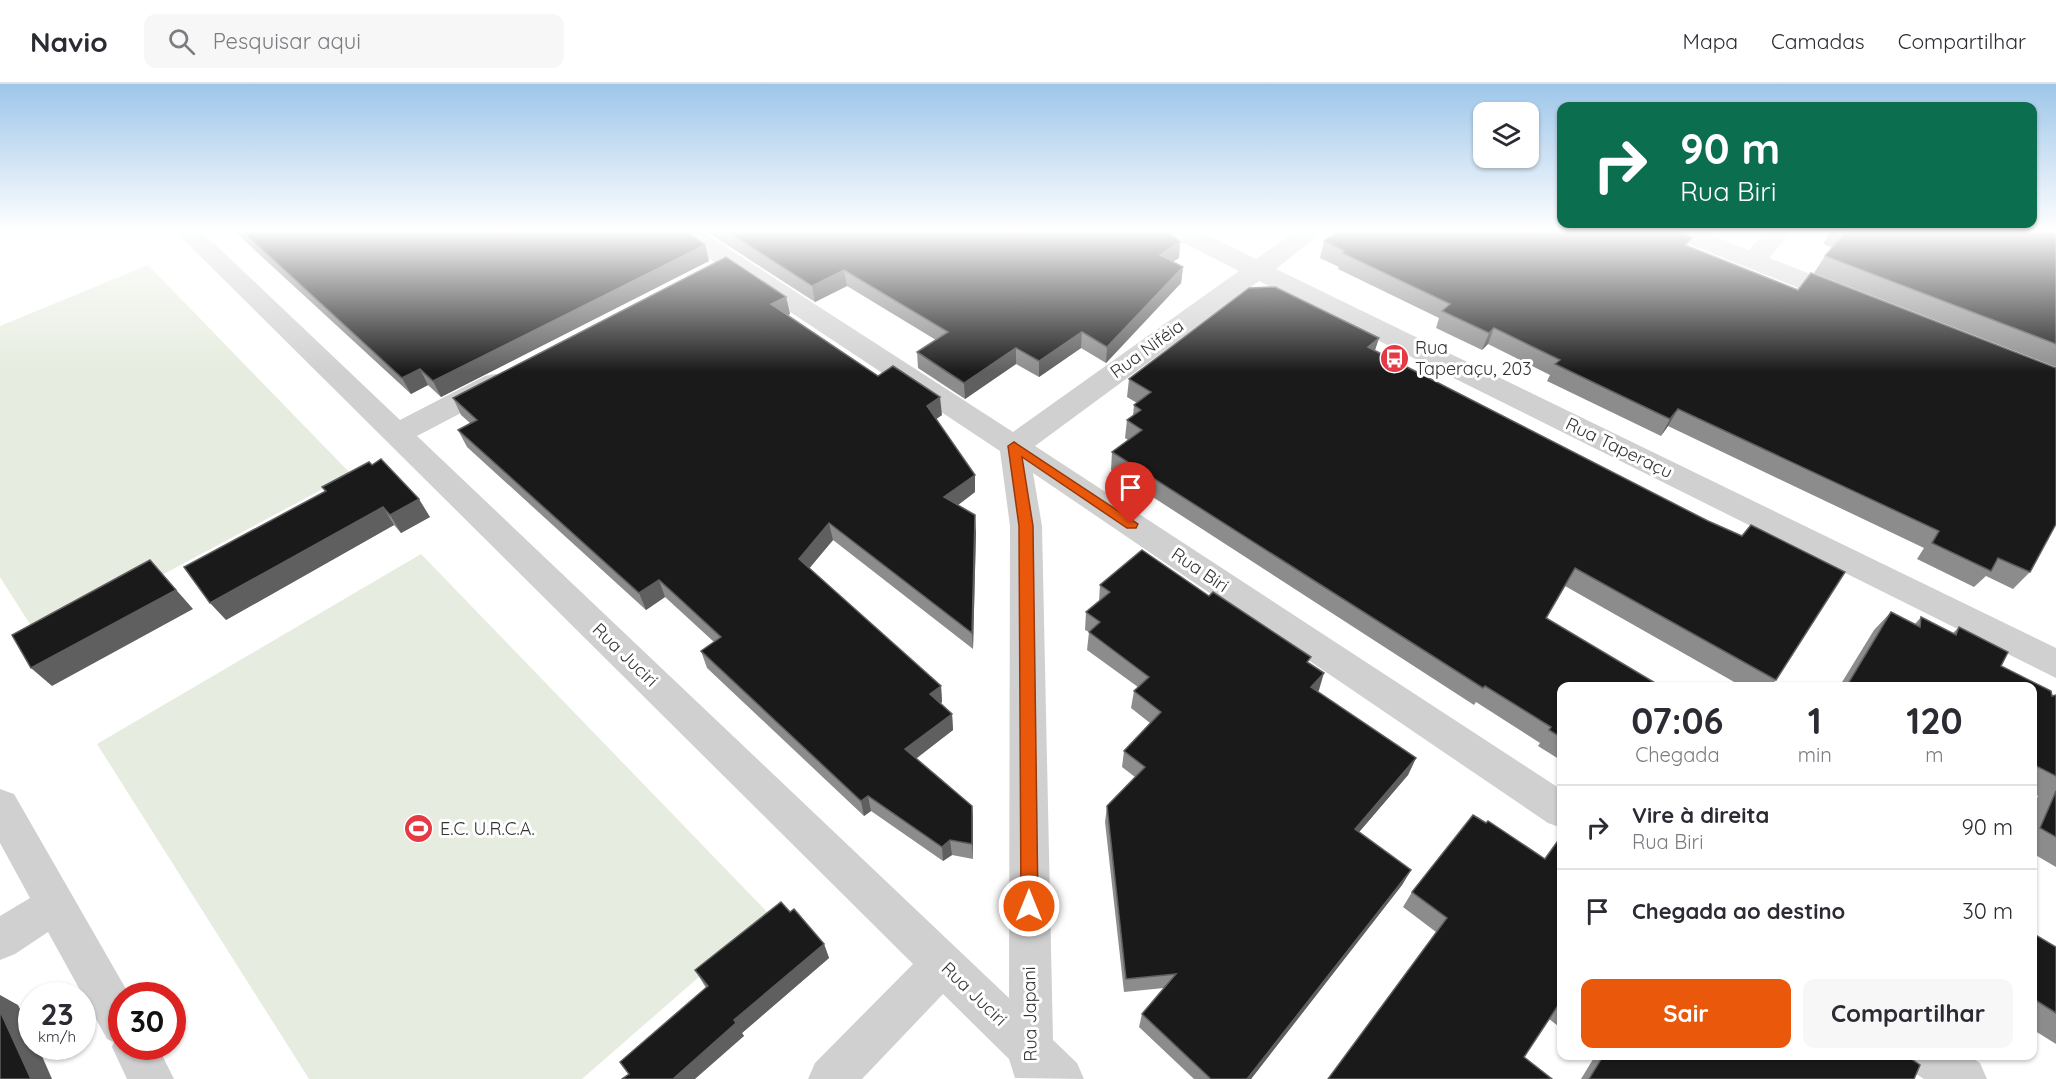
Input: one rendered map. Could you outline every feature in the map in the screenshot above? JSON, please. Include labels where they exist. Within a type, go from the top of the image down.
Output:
[{"type":"street","name":"Rua Juciri","points":[[236,278],[943,964],[1031,1064],[1061,1079]]},
{"type":"street","name":"Rua Biri","points":[[740,278],[1014,446],[1557,808]]},
{"type":"street","name":"Rua Niféia","points":[[1014,446],[1245,278]]},
{"type":"street","name":"Rua Taperaçu","points":[[1274,278],[2050,665]]},
{"type":"street","points":[[1797,278],[1872,308]]},
{"type":"street","points":[[397,434],[522,369]]},
{"type":"street","name":"Rua Japani","points":[[1014,446],[1026,526],[1031,1064]]},
{"type":"street","points":[[0,806],[108,999]]},
{"type":"street","points":[[0,940],[56,904]]},
{"type":"street","points":[[831,1079],[943,964]]},
{"type":"street","points":[[141,1060],[151,1079]]},
{"type":"street","points":[[1935,1060],[1964,1079]]},
{"type":"shaded area","points":[[115,278],[161,278],[351,474],[40,640],[0,577],[0,326]]},
{"type":"shaded area","name":"E.C. U.R.C.A.","points":[[421,554],[770,915],[582,1079],[309,1079],[97,744]]},
{"type":"building","points":[[294,278],[638,278],[433,381],[420,369],[402,378]]},
{"type":"building","points":[[685,278],[758,278],[786,297],[771,304],[878,376],[893,366],[940,397],[927,406],[975,475],[944,497],[975,515],[972,633],[829,523],[799,559],[941,686],[930,694],[952,714],[905,749],[972,806],[972,844],[950,840],[942,847],[868,796],[861,801],[701,651],[721,637],[681,600],[659,580],[639,593],[458,430],[477,420],[453,398]]},
{"type":"building","points":[[800,278],[827,278],[812,286]]},
{"type":"building","points":[[858,278],[1172,278],[1107,347],[1082,332],[1039,361],[1016,348],[964,383],[917,352],[948,332]]},
{"type":"building","points":[[1396,278],[1769,278],[1798,290],[1807,278],[1825,278],[2056,368],[2056,524],[2030,572],[1998,558],[1991,571],[1932,543],[1939,531],[1678,409],[1670,419],[1555,364],[1560,360],[1494,328],[1489,333],[1442,311],[1450,304]]},
{"type":"building","points":[[1884,278],[2056,278],[2056,344]]},
{"type":"building","points":[[1275,287],[1379,338],[1368,347],[1708,521],[1742,536],[1751,525],[1845,572],[1776,680],[1575,568],[1546,618],[1654,682],[1557,682],[1557,735],[1549,730],[1551,727],[1485,686],[1483,688],[1112,452],[1142,430],[1127,420],[1141,410],[1134,405],[1151,392],[1129,379],[1249,288]]},
{"type":"building","points":[[381,459],[419,499],[390,515],[383,507],[210,603],[184,567],[326,491],[322,487],[369,462],[372,465]]},
{"type":"building","points":[[1142,550],[1209,596],[1213,592],[1311,657],[1307,662],[1324,673],[1311,687],[1416,758],[1355,829],[1411,870],[1247,1079],[1211,1079],[1142,1014],[1176,974],[1126,979],[1107,806],[1145,767],[1124,751],[1161,712],[1134,691],[1149,677],[1089,632],[1100,622],[1086,612],[1110,592],[1100,585]]},
{"type":"building","points":[[150,560],[176,590],[31,668],[12,635]]},
{"type":"building","points":[[1891,612],[1920,627],[1921,617],[1956,635],[1959,627],[2008,652],[2001,666],[2033,682],[1849,682]]},
{"type":"building","points":[[2037,684],[2051,691],[2052,696],[2056,695],[2056,776],[2037,766]]},
{"type":"building","points":[[2056,791],[2056,837],[2040,828]]},
{"type":"building","points":[[1473,815],[1486,823],[1488,821],[1545,859],[1557,842],[1557,1007],[1524,1057],[1552,1079],[1328,1079],[1447,918],[1412,892]]},
{"type":"building","points":[[781,902],[790,912],[794,909],[824,944],[734,1020],[736,1023],[673,1079],[622,1079],[629,1074],[620,1062],[708,986],[695,970]]},
{"type":"building","points":[[2037,936],[2056,947],[2056,1013],[2037,1001]]},
{"type":"building","points":[[0,1011],[18,1050],[18,1060],[22,1060],[31,1079],[0,1079]]},
{"type":"building","points":[[1601,1060],[1913,1060],[1920,1065],[1914,1079],[1589,1079]]},
{"type":"place","name":"Rua Taperaçu, 203","points":[[1394,358]]},
{"type":"place","name":"E.C. U.R.C.A.","points":[[419,829]]},
{"type":"route","points":[[1029,906],[1026,526],[1014,446],[1131,524]]}]
